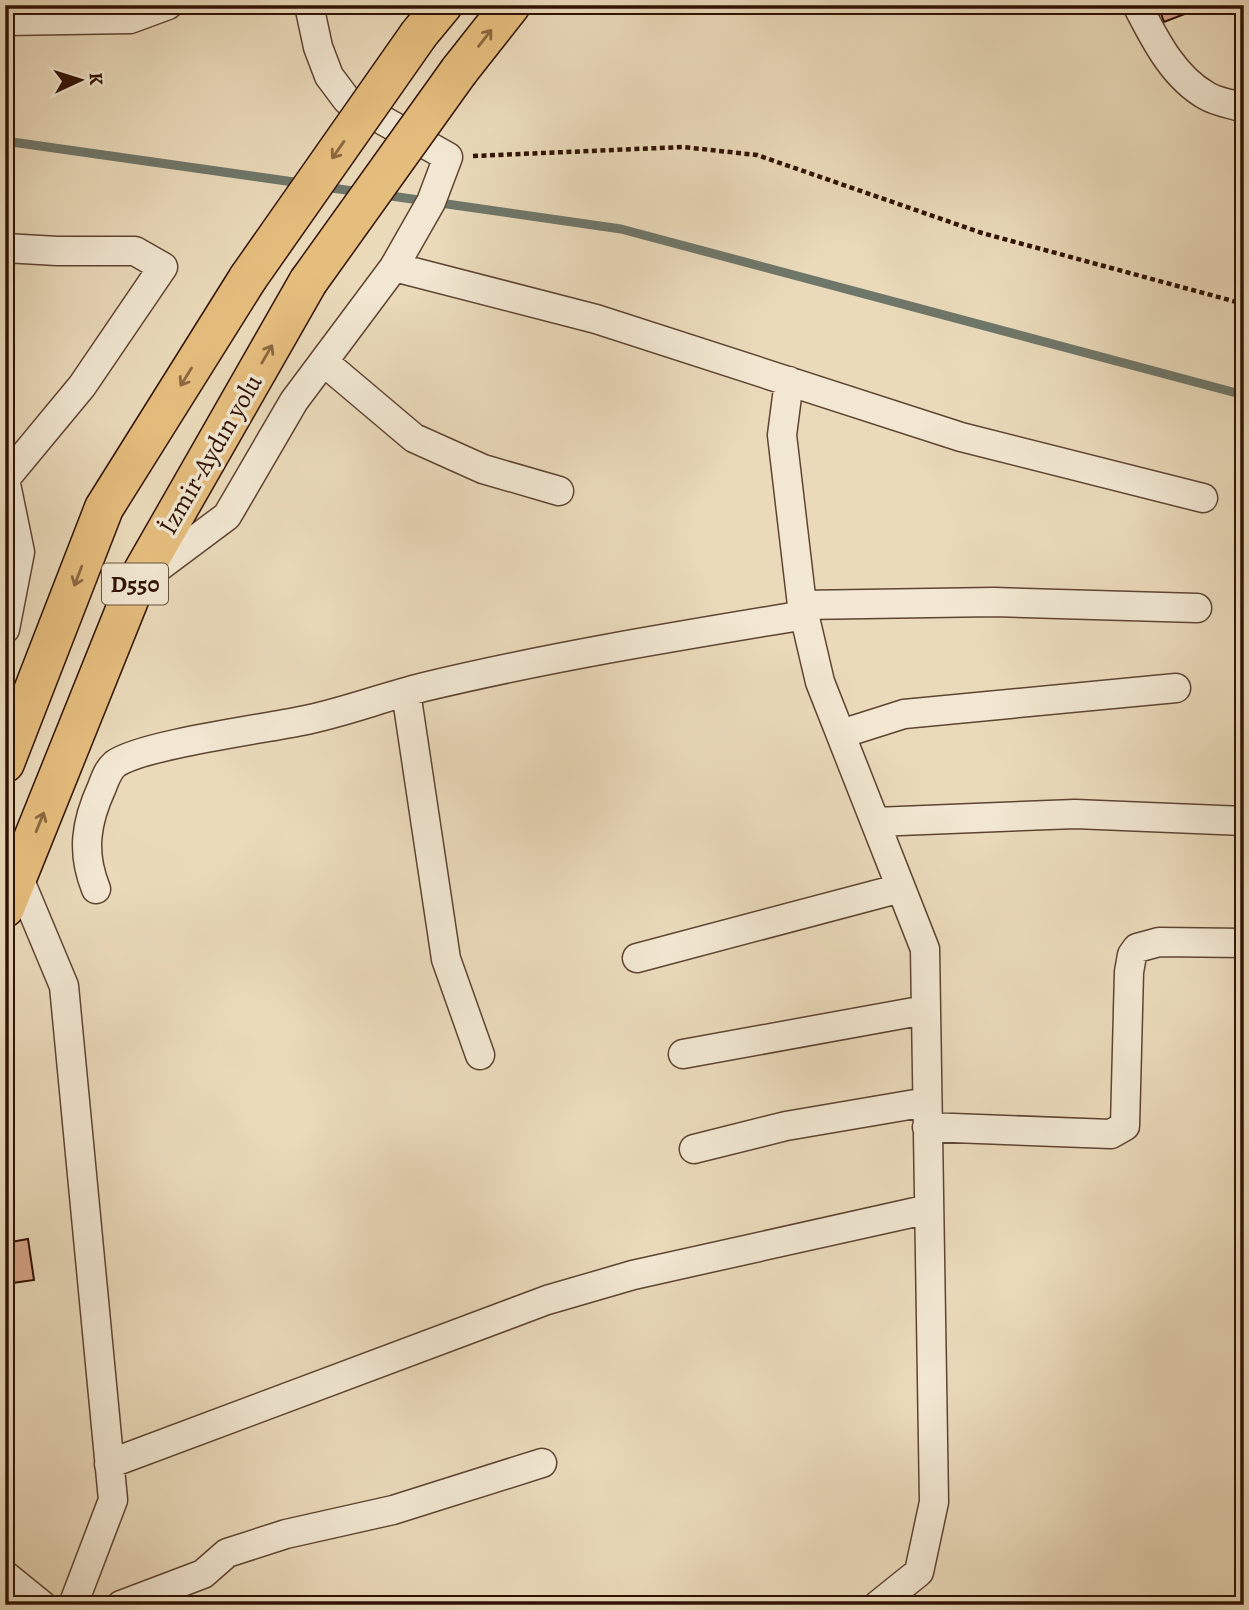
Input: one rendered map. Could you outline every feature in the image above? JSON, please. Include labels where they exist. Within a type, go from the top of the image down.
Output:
[{"type":"highway","name":"İzmir-Aydın yolu","points":[[12,892],[135,585],[308,282],[459,71],[511,5]]},
{"type":"highway","name":"D550","points":[[5,763],[104,508],[248,278],[431,20]]},
{"type":"street","points":[[5,21],[130,19],[168,5]]},
{"type":"street","points":[[135,585],[227,516],[295,401],[394,267],[431,202],[448,157],[346,100],[329,76],[318,47],[309,5]]},
{"type":"street","points":[[1137,5],[1156,42],[1181,76],[1208,97],[1244,108]]},
{"type":"street","points":[[5,248],[135,251],[163,267],[82,386],[5,479],[20,552],[5,629]]},
{"type":"street","points":[[394,267],[596,319],[961,437],[1203,498]]},
{"type":"street","points":[[324,362],[414,438],[482,470],[559,491]]},
{"type":"street","points":[[789,381],[782,435],[804,610],[820,682],[925,949],[934,1502],[919,1572],[878,1605]]},
{"type":"street","points":[[96,889],[89,870],[86,825],[109,771],[116,764],[142,753],[305,720],[407,692],[577,655],[804,610],[994,602],[1197,608]]},
{"type":"street","points":[[841,734],[904,714],[1176,688]]},
{"type":"street","points":[[407,692],[446,959],[480,1055]]},
{"type":"street","points":[[875,822],[1075,814],[1244,821]]},
{"type":"street","points":[[636,958],[901,888]]},
{"type":"street","points":[[12,892],[64,986],[113,1500],[74,1605]]},
{"type":"street","points":[[694,1149],[832,1117],[927,1115],[1111,1135],[1125,1126],[1132,955],[1144,944],[1159,942],[1244,943]]},
{"type":"street","points":[[684,1054],[925,1010]]},
{"type":"street","points":[[109,1464],[547,1300],[633,1275],[929,1209]]},
{"type":"street","points":[[121,1605],[202,1574],[227,1553],[286,1534],[393,1510],[542,1463]]},
{"type":"street","points":[[6,1577],[41,1605]]},
{"type":"path","points":[[448,157],[683,147],[757,155],[982,233],[1244,304]]},
{"type":"building","points":[[1158,5],[1208,5],[1164,22]]},
{"type":"building","points":[[1233,5],[1244,5],[1244,34]]},
{"type":"building","points":[[28,1239],[34,1280],[5,1284],[5,1243]]},
{"type":"waterway","points":[[5,141],[301,183]]},
{"type":"waterway","points":[[325,187],[360,192]]},
{"type":"waterway","points":[[384,195],[621,229],[1244,395]]}]
